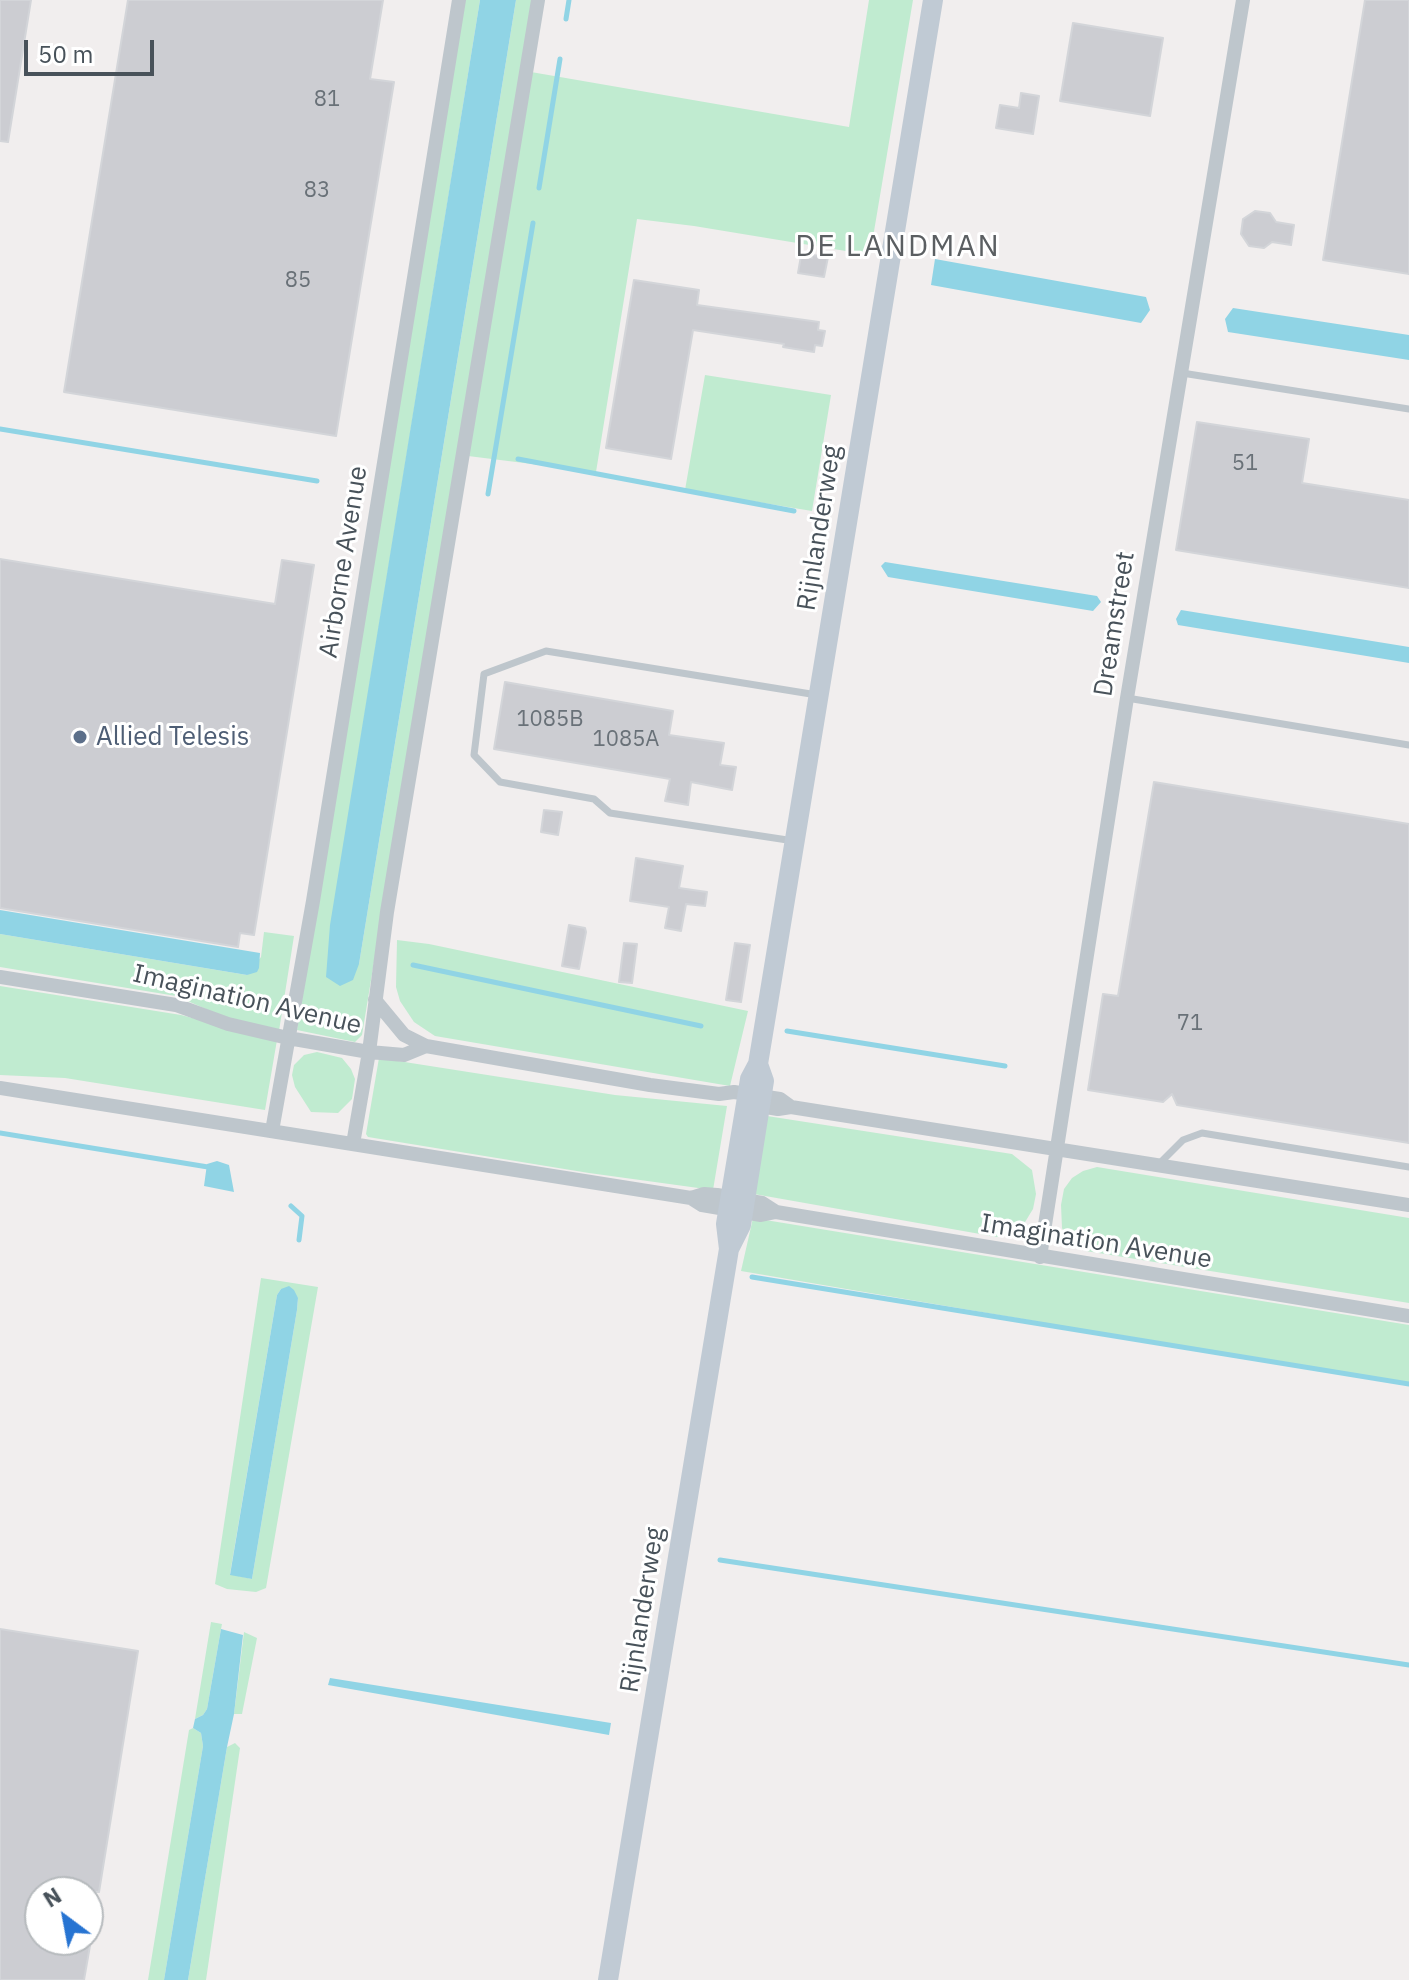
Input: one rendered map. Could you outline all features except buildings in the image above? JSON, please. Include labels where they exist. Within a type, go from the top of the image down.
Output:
[{"type":"street","name":"Airborne Avenue","points":[[272,1131],[313,901],[459,0]]},
{"type":"street","points":[[353,1144],[369,1052],[387,912],[538,0]]},
{"type":"street","name":"Rijnlanderweg","points":[[608,1980],[729,1249],[741,1225],[737,1205],[754,1100],[764,1081],[758,1064],[933,0]]},
{"type":"street","name":"Dreamstreet","points":[[1040,1257],[1127,698],[1243,0]]},
{"type":"street","name":"Imagination Avenue","points":[[0,977],[176,1005],[228,1024],[369,1052],[404,1055],[426,1046],[719,1094],[733,1102],[780,1099],[791,1107],[1409,1205]]},
{"type":"street","points":[[375,1000],[404,1035],[426,1046]]},
{"type":"street","name":"Imagination Avenue","points":[[0,1088],[691,1198],[702,1205],[762,1203],[776,1212],[1409,1316]]},
{"type":"lane","points":[[1181,372],[1409,409]]},
{"type":"lane","points":[[795,841],[610,813],[594,799],[500,782],[474,755],[484,674],[546,651],[819,696]]},
{"type":"lane","points":[[1127,698],[1409,745]]},
{"type":"lane","points":[[1158,1165],[1183,1140],[1202,1133],[1409,1167]]},
{"type":"green space","points":[[465,0],[480,0],[338,883],[359,964],[516,0],[532,0],[362,1035],[355,1042],[297,1030]]},
{"type":"green space","points":[[869,0],[913,0],[870,255],[637,219],[596,472],[468,456],[531,72],[849,127]]},
{"type":"green space","points":[[705,375],[831,395],[812,511],[685,490]]},
{"type":"green space","points":[[264,932],[294,936],[279,1031],[222,1016],[176,996],[0,967],[0,934],[247,975],[261,957]]},
{"type":"green space","points":[[397,940],[429,944],[748,1011],[730,1086],[435,1036],[414,1022],[400,1001],[396,987]]},
{"type":"green space","points":[[0,986],[181,1015],[277,1040],[265,1110],[65,1078],[0,1075]]},
{"type":"green space","points":[[317,1052],[342,1058],[355,1079],[352,1099],[338,1113],[311,1112],[295,1087],[292,1075],[294,1065],[304,1055]]},
{"type":"green space","points":[[379,1058],[615,1095],[727,1106],[713,1190],[368,1137]]},
{"type":"green space","points":[[767,1116],[1012,1154],[1032,1170],[1036,1194],[1033,1209],[1022,1227],[997,1237],[754,1194]]},
{"type":"green space","points":[[1097,1167],[1409,1218],[1409,1303],[1086,1251],[1068,1239],[1062,1228],[1061,1205],[1064,1189],[1072,1178]]},
{"type":"green space","points":[[753,1218],[1409,1325],[1409,1385],[741,1271]]},
{"type":"green space","points":[[261,1278],[318,1287],[266,1588],[256,1592],[227,1589],[215,1584]],"holes":[[[281,1289],[298,1298],[297,1310],[252,1579],[230,1574],[277,1295]]]},
{"type":"green space","points":[[211,1622],[222,1624],[207,1709],[195,1719]]},
{"type":"green space","points":[[244,1632],[257,1638],[242,1714],[234,1714]]},
{"type":"green space","points":[[193,1728],[201,1733],[203,1746],[164,1980],[148,1980],[189,1730]]},
{"type":"green space","points":[[235,1743],[240,1748],[206,1980],[188,1980],[227,1747]]},
{"type":"water","points":[[480,0],[516,0],[359,964],[353,980],[340,986],[326,977],[330,925]]},
{"type":"water","points":[[935,259],[1146,297],[1150,310],[1141,323],[931,285]]},
{"type":"water","points":[[1233,308],[1409,335],[1409,360],[1228,332],[1225,319]]},
{"type":"water","points":[[885,562],[1097,596],[1101,602],[1093,611],[888,577],[881,566]]},
{"type":"water","points":[[1181,610],[1409,647],[1409,663],[1178,625],[1176,619]]},
{"type":"water","points":[[0,910],[260,953],[259,968],[257,972],[247,975],[0,934]]},
{"type":"water","points":[[217,1161],[229,1165],[234,1192],[204,1186],[207,1164]]},
{"type":"water","points":[[289,1286],[298,1298],[297,1310],[252,1579],[230,1575],[277,1295]]},
{"type":"water","points":[[221,1629],[243,1635],[234,1714],[188,1980],[164,1980],[203,1746],[201,1733],[193,1728],[195,1719],[207,1709]]},
{"type":"water","points":[[330,1678],[611,1723],[609,1735],[328,1685]]},
{"type":"waterway","points":[[566,19],[569,0]]},
{"type":"waterway","points":[[539,188],[560,59]]},
{"type":"waterway","points":[[488,494],[533,223]]},
{"type":"waterway","points":[[0,429],[317,481]]},
{"type":"waterway","points":[[518,459],[794,511]]},
{"type":"waterway","points":[[413,965],[701,1026]]},
{"type":"waterway","points":[[787,1031],[1005,1066]]},
{"type":"waterway","points":[[0,1133],[208,1167]]},
{"type":"waterway","points":[[291,1206],[302,1216],[299,1240]]},
{"type":"waterway","points":[[752,1277],[1409,1384]]},
{"type":"waterway","points":[[720,1560],[1409,1665]]},
{"type":"place","name":"Allied Telesis","points":[[80,737]]},
{"type":"district","name":"DE LANDMAN","points":[[898,247]]}]
